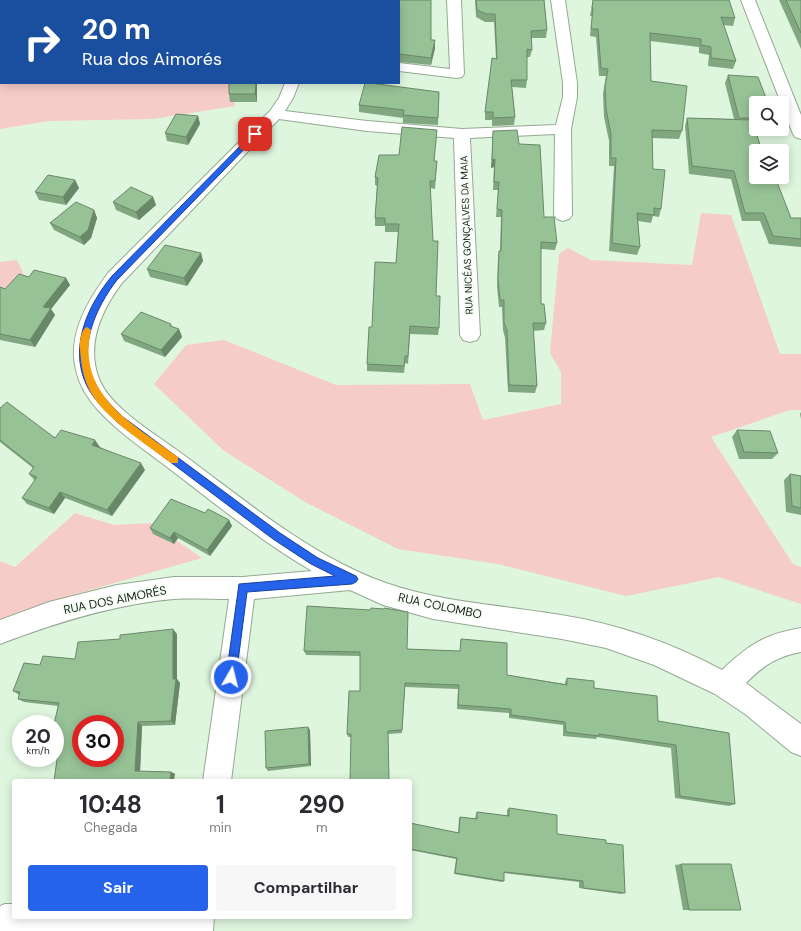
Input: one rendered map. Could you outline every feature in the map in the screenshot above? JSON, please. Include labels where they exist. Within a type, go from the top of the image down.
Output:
[{"type":"street","points":[[400,67],[457,74],[454,0]]},
{"type":"street","points":[[558,0],[570,82],[570,97],[563,129],[563,215]]},
{"type":"street","points":[[748,0],[801,134]]},
{"type":"street","name":"RUA COLOMBO","points":[[292,84],[286,98],[275,114],[115,278],[102,294],[93,310],[84,345],[85,364],[90,383],[102,402],[120,419],[277,536],[315,561],[352,579],[383,593],[416,604],[459,613],[587,632],[630,642],[676,660],[725,686],[801,742]]},
{"type":"street","points":[[275,114],[367,126],[462,134],[563,129]]},
{"type":"street","name":"RUA NICÉAS GONÇALVES DA MAIA","points":[[462,134],[470,335]]},
{"type":"street","name":"RUA DOS AIMORÉS","points":[[0,632],[49,614],[117,597],[174,588],[243,588],[352,579]]},
{"type":"street","points":[[217,779],[243,588]]},
{"type":"street","points":[[725,686],[754,658],[779,644],[801,640]]},
{"type":"street","points":[[2,918],[12,919]]},
{"type":"street","points":[[16,919],[189,931]]},
{"type":"street","points":[[198,931],[200,919]]},
{"type":"shaded area","points":[[0,84],[233,84],[235,106],[153,119],[49,121],[0,129]]},
{"type":"shaded area","points":[[701,213],[731,215],[780,354],[801,354],[801,410],[790,410],[711,437],[793,564],[801,567],[801,604],[719,577],[626,596],[498,564],[398,549],[305,502],[223,450],[154,384],[186,345],[224,340],[336,385],[470,384],[483,420],[561,404],[561,372],[550,353],[559,254],[568,248],[591,260],[692,265]]},
{"type":"shaded area","points":[[17,260],[25,277],[0,304],[0,262]]},
{"type":"shaded area","points":[[75,513],[114,525],[151,523],[202,558],[52,601],[0,622],[0,561],[15,567]]},
{"type":"building","points":[[400,0],[431,0],[431,40],[435,40],[431,58],[400,54]]},
{"type":"building","points":[[476,0],[544,0],[547,30],[531,31],[532,50],[527,49],[527,80],[511,80],[515,117],[493,118],[493,112],[485,112],[492,58],[497,59],[495,14],[486,14],[477,10]]},
{"type":"building","points":[[593,0],[729,0],[735,18],[721,17],[736,61],[711,58],[711,47],[701,45],[701,39],[650,33],[651,81],[687,86],[682,131],[652,130],[653,169],[665,170],[661,209],[654,208],[654,215],[637,213],[640,247],[612,243],[616,158],[611,158],[611,134],[606,109],[605,86],[608,69],[601,68],[598,29],[591,29]]},
{"type":"building","points":[[786,0],[801,0],[801,33]]},
{"type":"building","points":[[728,75],[758,77],[765,96],[749,96],[749,118],[739,118]]},
{"type":"building","points":[[229,84],[256,84],[255,94],[229,94]]},
{"type":"building","points":[[365,84],[378,84],[439,92],[438,118],[403,115],[404,110],[359,105]]},
{"type":"building","points":[[176,114],[198,116],[186,137],[165,133]]},
{"type":"building","points":[[687,118],[749,120],[749,136],[757,136],[760,144],[749,144],[749,184],[778,184],[791,218],[801,218],[801,239],[773,236],[764,213],[745,213],[734,171],[692,166]]},
{"type":"building","points":[[402,127],[437,130],[434,161],[437,161],[435,181],[430,181],[433,241],[438,241],[436,296],[440,296],[439,328],[410,326],[408,356],[405,356],[404,366],[367,364],[369,327],[372,327],[375,262],[396,263],[399,224],[385,224],[385,218],[375,218],[378,178],[375,177],[379,155],[399,155]]},
{"type":"building","points":[[517,130],[519,144],[540,145],[544,217],[554,217],[557,243],[541,242],[541,304],[544,304],[546,323],[533,323],[537,386],[509,385],[507,330],[504,323],[504,300],[500,300],[498,279],[499,251],[501,251],[502,210],[497,209],[499,182],[494,182],[495,159],[492,160],[493,131]]},
{"type":"building","points":[[48,175],[75,180],[63,197],[35,192]]},
{"type":"building","points":[[131,187],[153,197],[136,212],[113,202]]},
{"type":"building","points":[[76,202],[94,210],[88,230],[80,237],[50,223]]},
{"type":"building","points":[[165,245],[201,253],[184,278],[147,269]]},
{"type":"building","points":[[34,270],[66,278],[43,307],[51,308],[30,340],[0,334],[0,287],[5,289],[19,274],[29,277]]},
{"type":"building","points":[[141,312],[171,324],[170,326],[179,329],[161,350],[121,334]]},
{"type":"building","points":[[7,402],[55,438],[61,430],[95,440],[92,445],[141,463],[107,510],[60,492],[49,508],[22,498],[37,477],[29,474],[34,467],[0,440],[0,408]]},
{"type":"building","points":[[737,430],[770,431],[778,453],[744,452]]},
{"type":"building","points":[[790,474],[801,476],[801,508],[792,506]]},
{"type":"building","points":[[171,499],[205,513],[208,509],[229,520],[207,550],[174,532],[170,538],[150,528]]},
{"type":"building","points":[[307,606],[370,610],[371,608],[384,608],[408,612],[407,649],[460,651],[461,639],[507,643],[507,675],[567,685],[567,678],[594,681],[594,688],[657,696],[658,721],[729,733],[735,804],[680,796],[676,745],[599,734],[599,736],[566,732],[565,722],[511,715],[511,709],[458,705],[459,685],[405,683],[402,730],[388,731],[389,779],[350,779],[351,734],[347,734],[349,691],[360,691],[360,652],[304,651]]},
{"type":"building","points":[[173,629],[173,679],[176,679],[171,721],[138,722],[135,771],[171,772],[170,779],[54,779],[56,767],[64,767],[64,715],[56,715],[59,703],[18,699],[20,692],[13,691],[24,663],[40,665],[43,656],[75,659],[78,642],[120,639],[120,635]]},
{"type":"building","points":[[308,727],[309,764],[266,768],[265,731]]},
{"type":"building","points":[[509,808],[557,815],[557,834],[606,840],[606,843],[623,845],[625,893],[583,888],[583,881],[532,875],[504,872],[504,881],[455,873],[457,858],[412,849],[412,823],[459,833],[460,817],[477,819],[477,812],[509,816]]},
{"type":"building","points":[[681,864],[731,864],[741,910],[689,910]]},
{"type":"slow traffic","points":[[87,330],[84,345],[85,364],[90,383],[102,402],[120,419],[174,460]]},
{"type":"route","points":[[231,677],[243,588],[352,579],[315,561],[277,536],[120,419],[102,402],[90,383],[85,364],[84,345],[93,310],[102,294],[115,278],[226,166],[255,134]]}]
